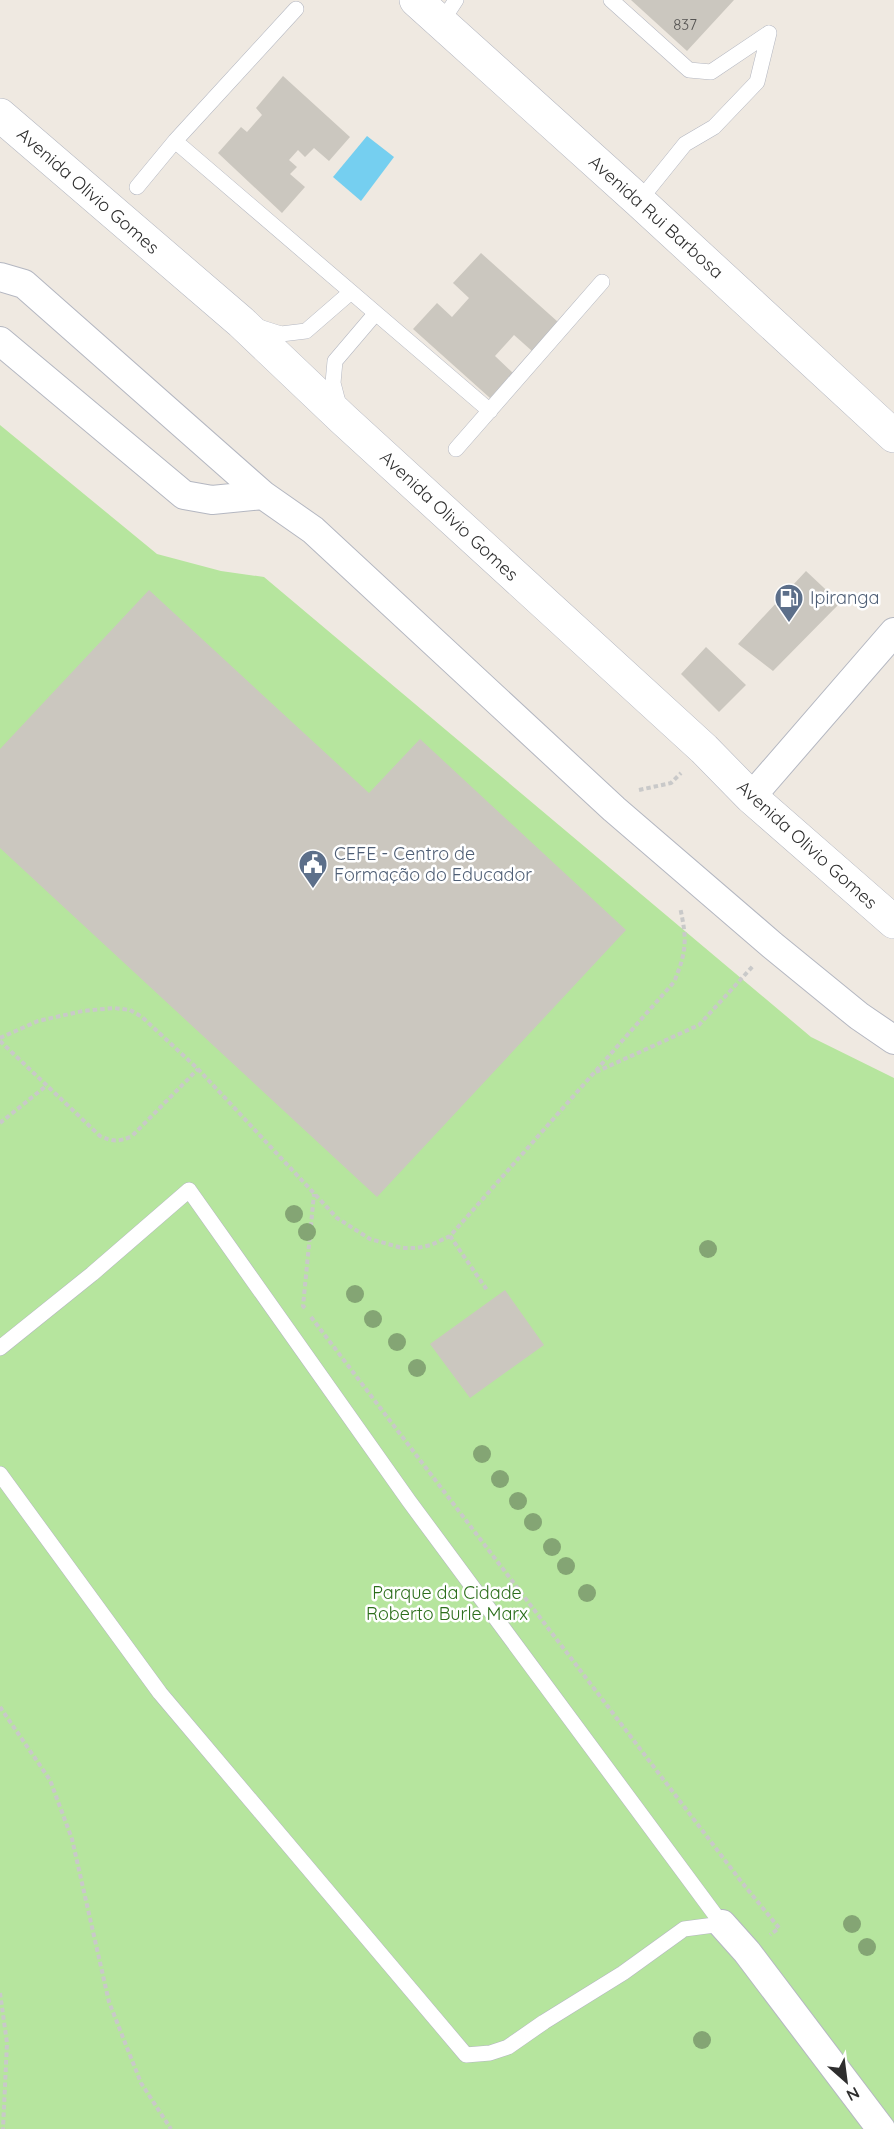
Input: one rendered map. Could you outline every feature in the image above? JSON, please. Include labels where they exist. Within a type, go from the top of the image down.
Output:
[{"type":"main road","name":"Avenida Rui Barbosa","points":[[416,0],[448,12],[639,201],[894,436]]},
{"type":"main road","name":"Avenida Olivio Gomes","points":[[0,115],[241,322],[343,419],[704,749],[751,797],[894,922]]},
{"type":"street","points":[[12,280],[263,495],[313,530],[614,809],[772,945],[859,1016],[894,1040]]},
{"type":"street","points":[[0,341],[184,495],[212,500],[263,495]]},
{"type":"street","points":[[751,797],[894,632]]},
{"type":"street","points":[[722,1924],[747,1952],[881,2129]]},
{"type":"lane","points":[[611,0],[689,70],[711,72],[769,33],[757,82],[714,127],[685,144],[639,201]]},
{"type":"lane","points":[[137,187],[175,141],[296,9]]},
{"type":"lane","points":[[175,141],[490,411]]},
{"type":"lane","points":[[456,449],[602,282]]},
{"type":"lane","points":[[241,322],[281,334],[306,331],[351,292]]},
{"type":"lane","points":[[343,419],[333,383],[334,361],[375,314]]},
{"type":"lane","points":[[0,1348],[92,1274],[189,1190],[409,1501],[722,1924],[684,1929],[623,1973],[508,2047],[490,2054],[466,2055],[160,1694],[0,1474]]},
{"type":"path","points":[[614,809],[632,792],[671,783],[704,749]]},
{"type":"path","points":[[198,1069],[132,1136],[120,1142],[111,1141],[100,1136],[0,1040],[38,1021],[83,1011],[114,1008],[130,1010],[142,1017],[198,1069],[337,1218],[370,1239],[402,1248],[430,1245],[450,1236],[674,982],[684,958],[686,934],[679,902]]},
{"type":"path","points":[[592,1074],[699,1025],[772,945]]},
{"type":"path","points":[[0,1123],[46,1086]]},
{"type":"path","points":[[314,1193],[303,1306],[779,1928],[747,1952]]},
{"type":"path","points":[[450,1236],[487,1290]]},
{"type":"path","points":[[0,1707],[50,1780],[72,1839],[108,2002],[141,2083],[171,2129]]},
{"type":"path","points":[[0,1993],[7,2043],[3,2129]]},
{"type":"green space","name":"Parque da Cidade Roberto Burle Marx","points":[[0,425],[157,554],[221,571],[264,577],[811,1037],[894,1078],[894,2129],[0,2129]]},
{"type":"water","points":[[367,136],[394,157],[361,201],[333,177]]},
{"type":"building","points":[[631,0],[734,0],[687,51]]},
{"type":"building","points":[[283,76],[350,137],[329,161],[314,148],[305,157],[298,150],[289,160],[297,167],[290,174],[305,187],[282,213],[218,153],[241,127],[247,132],[262,115],[256,108]]},
{"type":"building","points":[[481,253],[558,322],[532,351],[514,335],[495,356],[513,373],[490,398],[413,329],[437,303],[452,317],[469,298],[453,283]]},
{"type":"building","name":"Ipiranga","points":[[806,571],[840,603],[773,671],[738,644]]},
{"type":"building","name":"CEFE - Centro de Formação do Educador","points":[[149,590],[369,793],[420,739],[626,930],[377,1197],[0,848],[0,749]]},
{"type":"building","points":[[706,647],[746,685],[719,712],[681,674]]},
{"type":"building","points":[[505,1290],[544,1345],[470,1398],[430,1344]]},
{"type":"place","name":"Ipiranga","points":[[789,624]]},
{"type":"place","name":"CEFE - Centro de Formação do Educador","points":[[313,890]]}]
